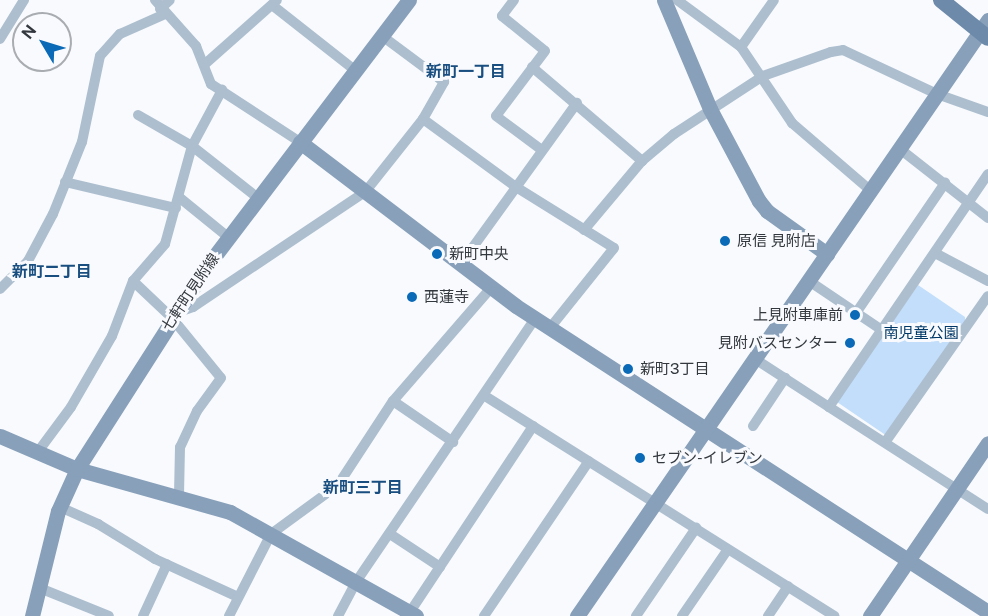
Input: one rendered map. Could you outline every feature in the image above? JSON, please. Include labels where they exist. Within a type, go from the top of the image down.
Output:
[{"type":"main road","points":[[940,0],[985,30]]},
{"type":"street","points":[[0,39],[24,0]]},
{"type":"street","points":[[0,289],[28,261],[65,182],[82,142],[100,56],[120,34],[170,0]]},
{"type":"street","name":"七軒町見附線","points":[[32,616],[42,589],[60,507],[77,469],[173,316],[228,237],[408,0]]},
{"type":"street","points":[[514,0],[502,16],[545,51],[496,116],[542,150]]},
{"type":"street","points":[[664,0],[710,109],[767,211],[827,254]]},
{"type":"street","points":[[677,0],[741,47],[764,76],[792,123],[871,191]]},
{"type":"street","points":[[741,47],[774,0]]},
{"type":"street","points":[[206,64],[274,2],[356,71]]},
{"type":"street","points":[[160,8],[196,46],[206,64],[211,84],[300,142],[460,265],[535,319],[910,558],[988,612]]},
{"type":"street","points":[[577,616],[937,94],[985,30]]},
{"type":"street","points":[[173,316],[193,307],[366,191],[423,119],[444,82],[382,36]]},
{"type":"street","points":[[584,230],[642,161],[710,109],[764,76],[843,50],[937,94],[988,112]]},
{"type":"street","points":[[532,67],[577,103],[642,161]]},
{"type":"street","points":[[37,453],[71,407],[112,336],[133,281],[165,244],[192,146],[222,90]]},
{"type":"street","points":[[460,265],[577,103]]},
{"type":"street","points":[[138,114],[192,146],[258,198]]},
{"type":"street","points":[[423,119],[516,187],[614,248],[550,328]]},
{"type":"street","points":[[900,149],[988,218]]},
{"type":"street","points":[[829,407],[988,174]]},
{"type":"street","points":[[65,182],[178,203],[228,237]]},
{"type":"street","points":[[856,313],[945,183]]},
{"type":"street","points":[[935,253],[988,281]]},
{"type":"street","points":[[133,281],[173,316],[221,378],[196,411],[180,447],[179,495]]},
{"type":"street","points":[[808,281],[882,330]]},
{"type":"street","points":[[229,616],[271,534],[338,485],[393,401],[491,288]]},
{"type":"street","points":[[886,441],[988,296]]},
{"type":"street","points":[[338,616],[356,582],[485,396],[535,319]]},
{"type":"street","points":[[755,359],[886,441],[988,509]]},
{"type":"street","points":[[753,426],[785,378]]},
{"type":"street","points":[[485,396],[835,616]]},
{"type":"street","points":[[393,401],[453,442]]},
{"type":"street","points":[[0,436],[77,469],[179,495],[230,512],[413,614],[440,567],[533,426]]},
{"type":"street","points":[[870,616],[988,443]]},
{"type":"street","points":[[484,616],[589,461]]},
{"type":"street","points":[[60,507],[98,524],[167,564],[238,597]]},
{"type":"street","points":[[636,616],[696,528]]},
{"type":"street","points":[[390,534],[440,567]]},
{"type":"street","points":[[682,616],[728,549]]},
{"type":"street","points":[[143,616],[167,564]]},
{"type":"street","points":[[768,616],[788,586]]},
{"type":"street","points":[[42,589],[109,616]]},
{"type":"green space","name":"南児童公園","points":[[918,285],[965,317],[965,323],[887,436],[837,402]]},
{"type":"place","name":"原信 見附店","points":[[725,241]]},
{"type":"place","name":"新町中央","points":[[437,254]]},
{"type":"place","name":"西蓮寺","points":[[412,297]]},
{"type":"place","name":"上見附車庫前","points":[[855,315]]},
{"type":"place","name":"見附バスセンター","points":[[850,343]]},
{"type":"place","name":"新町3丁目","points":[[628,369]]},
{"type":"place","name":"セブン-イレブン","points":[[640,458]]},
{"type":"district","name":"新町一丁目","points":[[466,72]]},
{"type":"district","name":"新町二丁目","points":[[52,272]]},
{"type":"district","name":"新町三丁目","points":[[363,488]]}]
